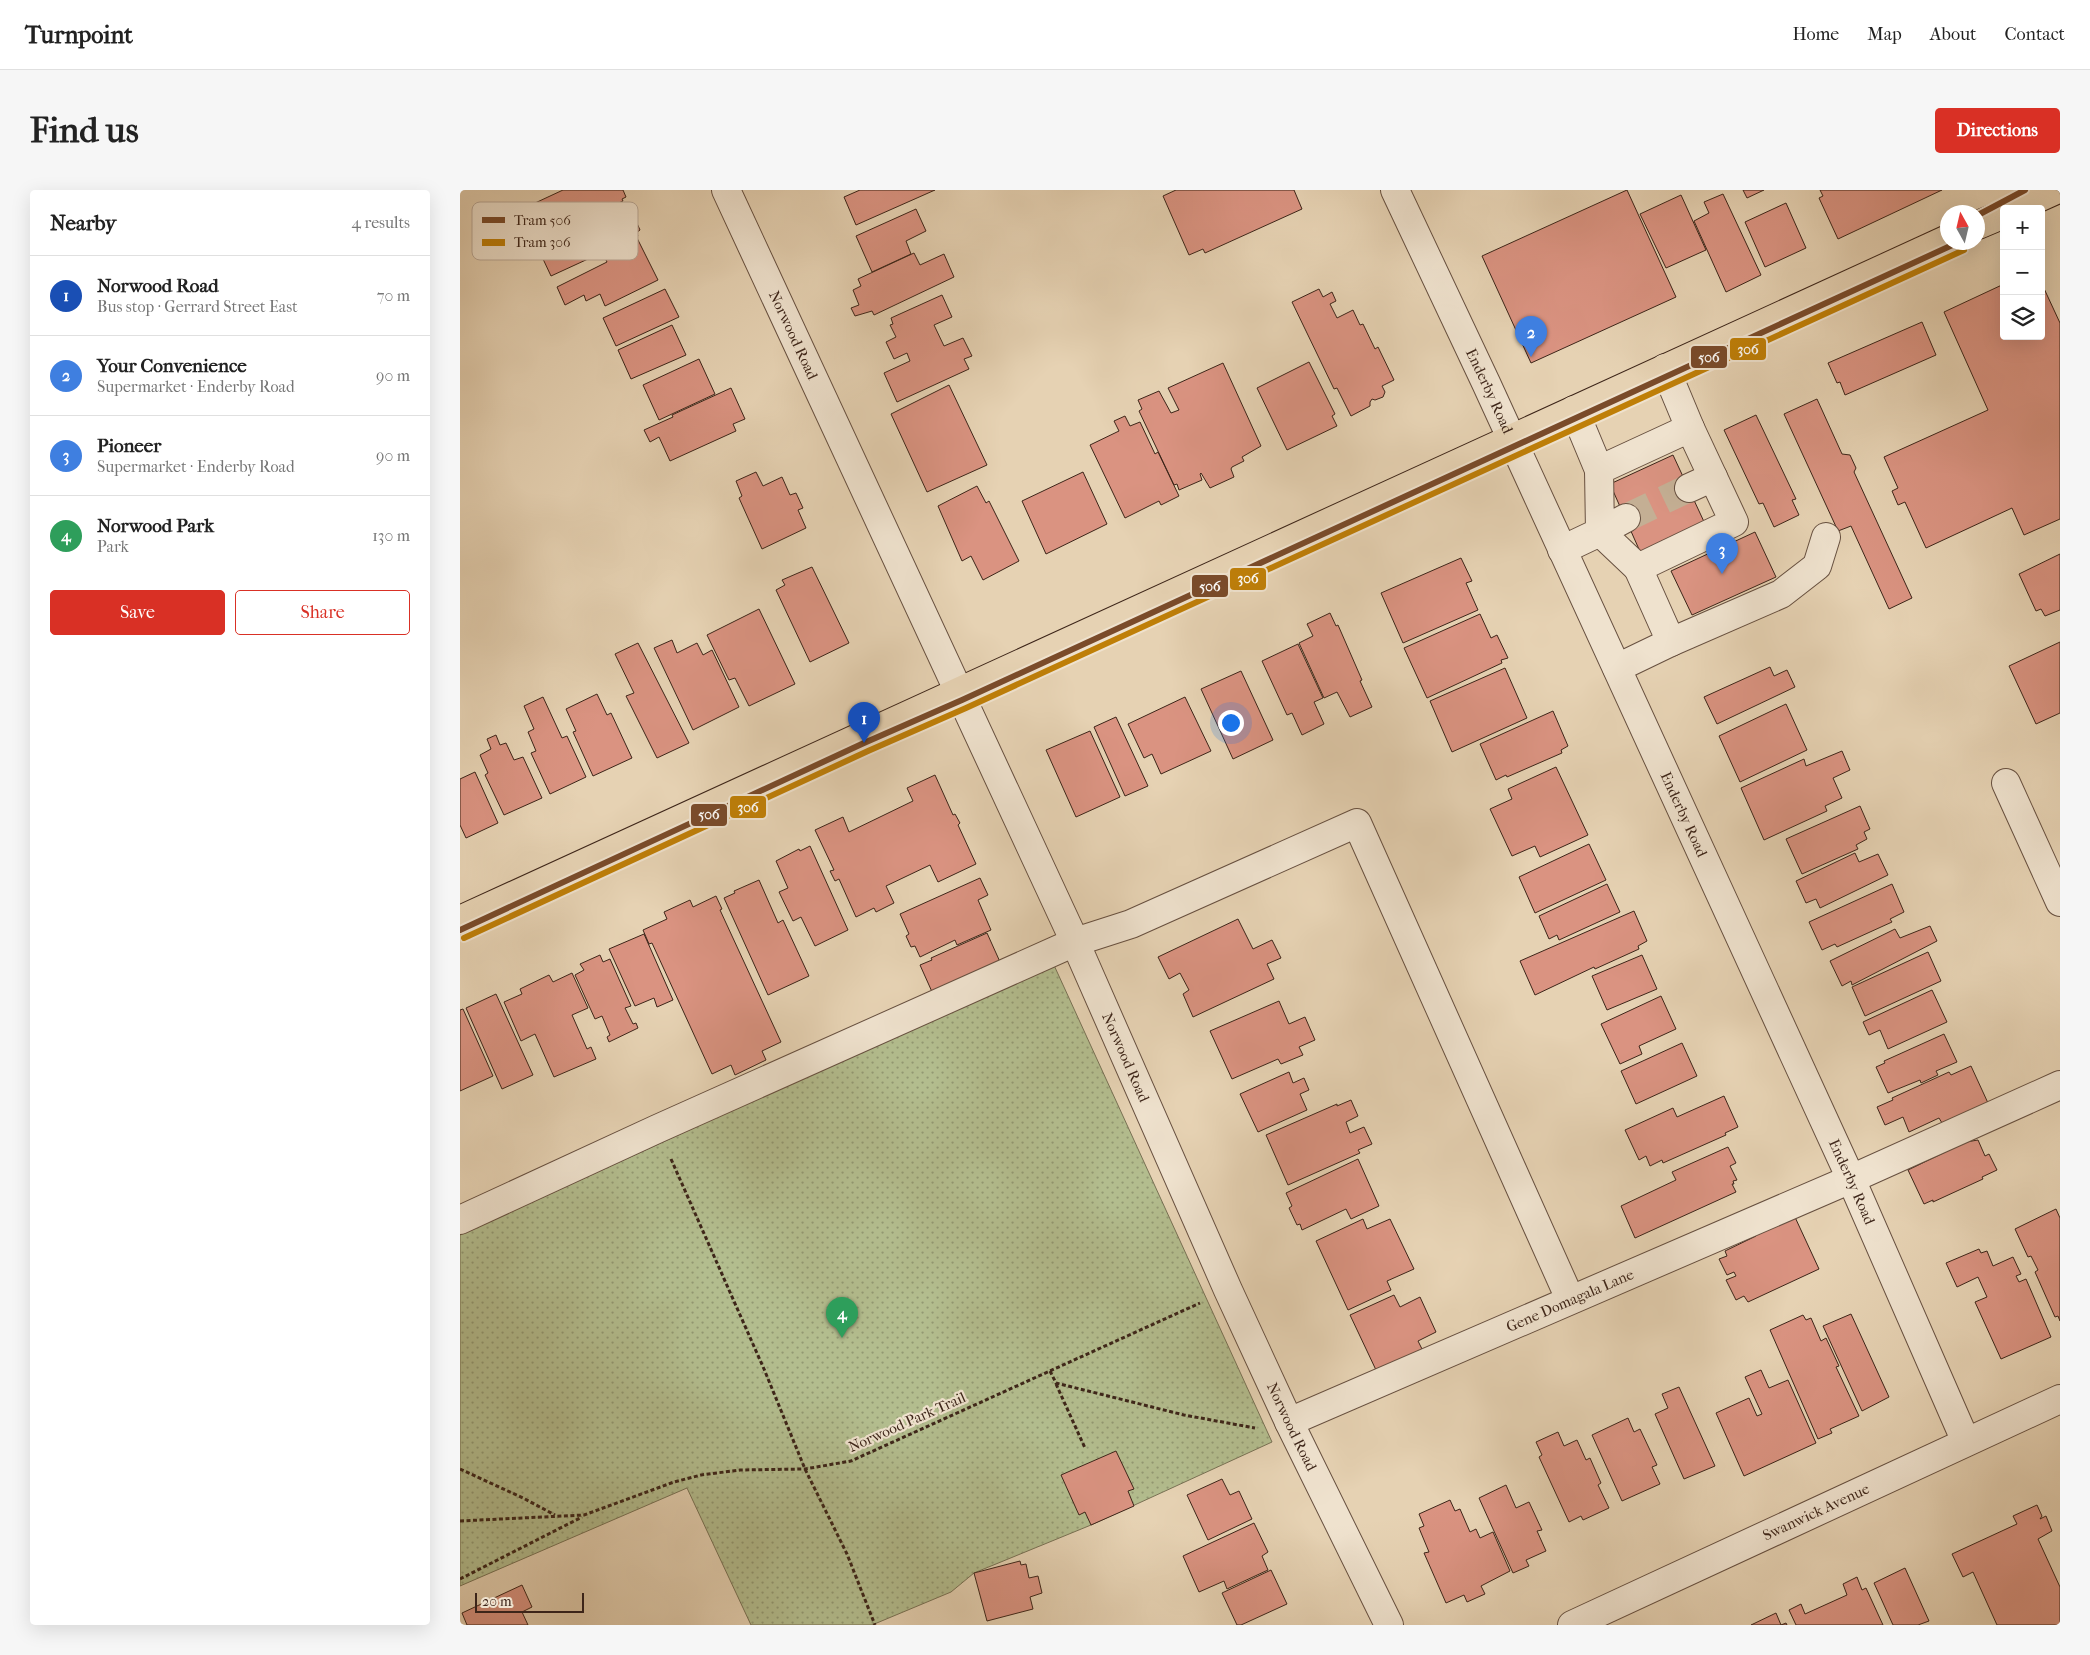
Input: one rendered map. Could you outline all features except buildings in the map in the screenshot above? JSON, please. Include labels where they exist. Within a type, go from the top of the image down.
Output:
[{"type":"main road","points":[[2023,205],[2057,190]]},
{"type":"main road","points":[[1985,222],[2000,216]]},
{"type":"main road","points":[[460,920],[1940,243]]},
{"type":"street","name":"Norwood Road","points":[[726,190],[1075,942],[1228,1290],[1289,1422],[1389,1625]]},
{"type":"street","name":"Enderby Road","points":[[1394,190],[1511,438],[1852,1179],[1966,1442]]},
{"type":"street","points":[[2057,190],[2060,196]]},
{"type":"street","points":[[1638,568],[1734,522],[1690,428],[1665,368]]},
{"type":"street","points":[[1574,410],[1599,470],[1600,532],[1638,568],[1671,642]]},
{"type":"street","points":[[1599,470],[1690,428]]},
{"type":"street","points":[[1689,488],[1713,477]]},
{"type":"street","points":[[1562,550],[1626,518]]},
{"type":"street","points":[[1617,668],[1781,594],[1817,566],[1826,537]]},
{"type":"street","points":[[2006,783],[2060,902]]},
{"type":"street","points":[[460,1220],[1075,942],[1131,924],[1357,823],[1570,1299]]},
{"type":"street","name":"Gene Domagala Lane","points":[[1289,1422],[1570,1299],[1852,1179],[2060,1086]]},
{"type":"street","name":"Swanwick Avenue","points":[[1572,1625],[2060,1399]]},
{"type":"path","points":[[658,1129],[764,1369],[805,1468],[847,1554],[875,1625]]},
{"type":"path","name":"Norwood Park Trail","points":[[460,1521],[584,1515],[662,1486],[701,1475],[740,1470],[805,1468],[843,1463],[864,1456],[1228,1290]]},
{"type":"path","points":[[1050,1370],[1085,1448]]},
{"type":"path","points":[[1056,1384],[1176,1413],[1254,1428],[1273,1430],[1289,1422]]},
{"type":"path","points":[[460,1469],[523,1498],[555,1516]]},
{"type":"path","points":[[460,1579],[584,1515]]},
{"type":"green space","points":[[1053,963],[1272,1442],[1091,1525],[974,1573],[951,1592],[872,1625],[751,1625],[687,1488],[460,1586],[460,1235]]},
{"type":"tunnel","points":[[1626,518],[1689,488]]},
{"type":"tram line","name":"506","points":[[1985,211],[2025,190]]},
{"type":"tram line","name":"506","points":[[460,930],[1942,250]]},
{"type":"tram line","name":"306","points":[[464,938],[868,751],[966,708],[1964,250]]},
{"type":"place","name":"Your Convenience","points":[[1531,357]]},
{"type":"place","name":"Pioneer","points":[[1722,574]]},
{"type":"place","name":"Norwood Road","points":[[864,743]]},
{"type":"place","name":"Norwood Park","points":[[842,1338]]}]
